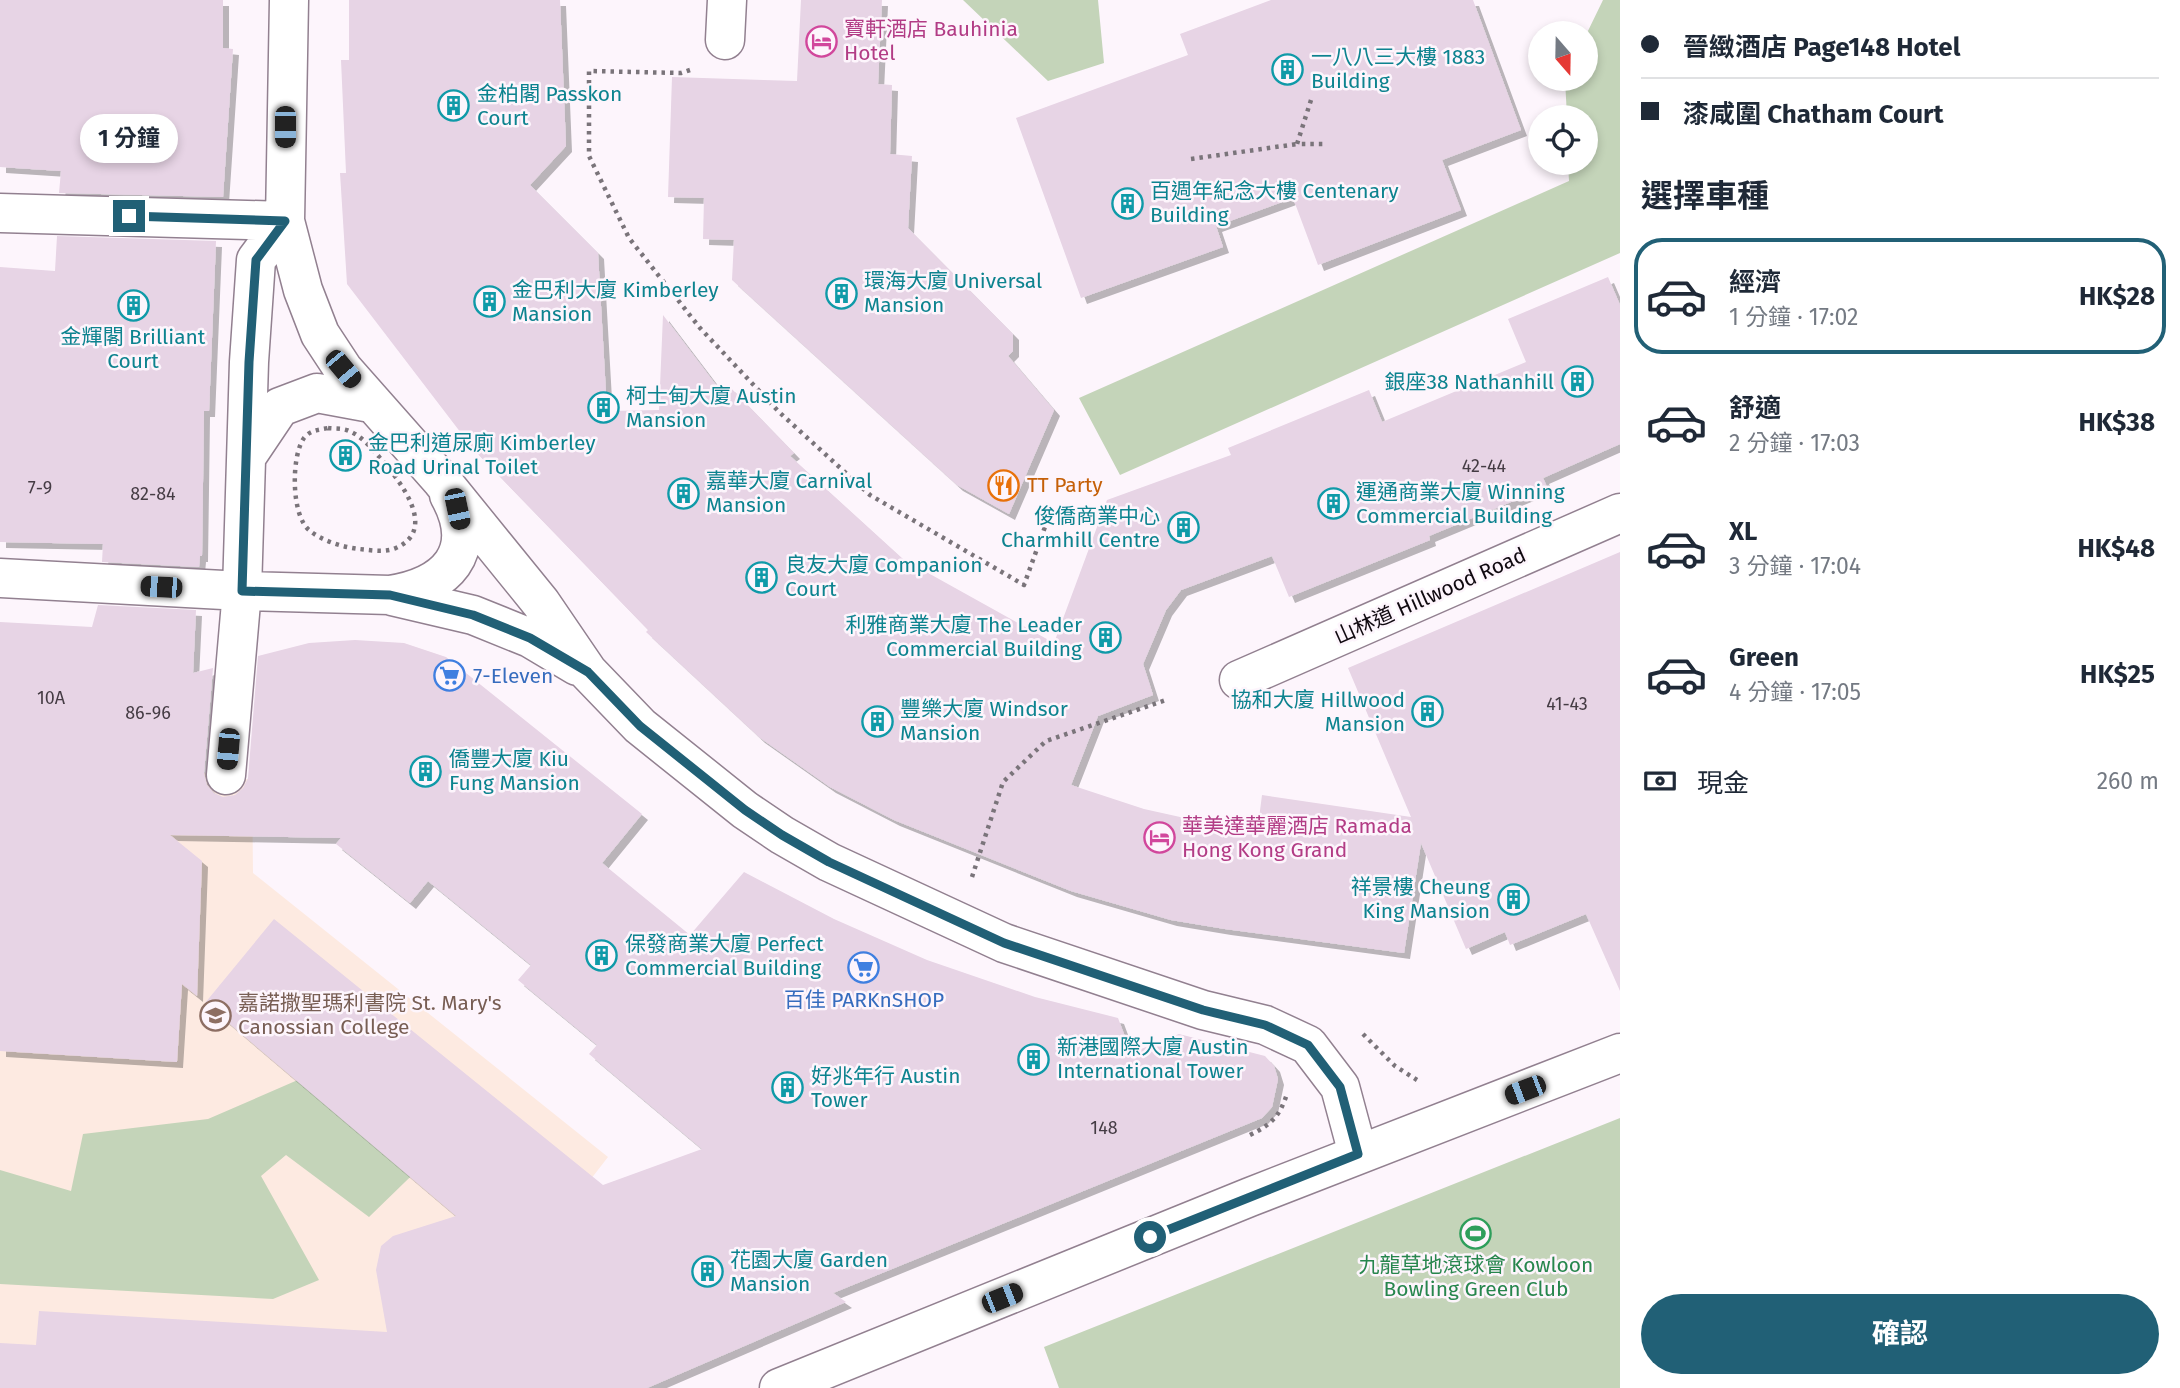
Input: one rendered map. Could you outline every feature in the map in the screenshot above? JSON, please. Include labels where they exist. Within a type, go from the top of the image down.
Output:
[{"type":"street","points":[[289,0],[285,221],[303,290],[320,334],[343,369],[442,481],[541,603],[588,672],[640,726],[745,810],[829,862],[1004,943],[1203,1010],[1265,1025],[1308,1045],[1340,1087],[1358,1154]]},
{"type":"street","points":[[725,40],[727,0]]},
{"type":"street","points":[[0,213],[285,221]]},
{"type":"street","points":[[226,775],[242,591],[249,362],[256,260],[285,221]]},
{"type":"street","points":[[247,456],[280,407],[317,393],[371,403]]},
{"type":"street","points":[[0,578],[242,591],[390,595],[413,591],[433,582],[451,567],[460,549],[462,531],[457,509],[442,481]]},
{"type":"street","name":"山林道 Hillwood Road","points":[[1239,680],[1620,513]]},
{"type":"street","points":[[390,595],[473,615],[530,638],[588,672]]},
{"type":"street","points":[[779,1388],[1358,1154],[1620,1053]]},
{"type":"path","points":[[691,69],[681,73],[589,71],[589,156],[629,238],[700,328],[779,412],[870,495],[1024,585],[1046,524]]},
{"type":"path","points":[[1297,144],[1311,100]]},
{"type":"path","points":[[1191,159],[1297,144],[1327,144]]},
{"type":"path","points":[[328,428],[349,431],[359,436],[400,480],[415,512],[415,525],[409,538],[396,548],[379,551],[352,548],[324,540],[307,529],[299,515],[296,497],[298,457],[303,439],[312,431],[328,428]]},
{"type":"path","points":[[971,881],[1003,782],[1046,741],[1166,699]]},
{"type":"path","points":[[1360,1032],[1395,1066],[1413,1079],[1422,1081]]},
{"type":"shaded area","name":"嘉諾撒聖瑪利書院 St. Mary's Canossian College","points":[[0,754],[226,775],[252,780],[253,873],[608,1157],[524,1265],[515,1388],[0,1388]]},
{"type":"green space","points":[[963,0],[1098,0],[1104,63],[1048,81]]},
{"type":"green space","points":[[1603,0],[1620,0],[1620,253],[1120,475],[1079,398],[1569,181],[1569,175],[1598,175],[1598,105],[1566,105],[1566,91],[1598,91],[1598,21],[1593,21]]},
{"type":"green space","points":[[330,1066],[440,1148],[369,1217],[286,1155],[261,1176],[319,1280],[273,1299],[0,1284],[0,1170],[71,1191],[83,1134],[208,1119]]},
{"type":"green space","name":"九龍草地滾球會 Kowloon Bowling Green Club","points":[[1620,1118],[1620,1388],[1059,1388],[1044,1347]]},
{"type":"building","points":[[0,0],[223,0],[223,48],[233,49],[223,197],[59,193],[61,171],[0,167]]},
{"type":"building","points":[[349,0],[560,0],[566,146],[530,185],[598,253],[607,411],[659,410],[663,315],[729,402],[729,386],[794,453],[790,456],[903,559],[1054,643],[1107,500],[1231,455],[1228,448],[1369,390],[1382,422],[1526,362],[1508,319],[1608,277],[1620,305],[1620,444],[1543,478],[1547,487],[1429,536],[1430,540],[1289,597],[1272,556],[1181,590],[1166,610],[1143,664],[1153,695],[1098,716],[1071,785],[1144,809],[1257,834],[1262,795],[1411,817],[1348,668],[1620,552],[1620,991],[1586,914],[1510,945],[1505,932],[1466,949],[1421,843],[1404,953],[1225,929],[1171,920],[1071,891],[894,820],[830,787],[759,737],[646,632],[648,630],[474,450],[347,284],[340,173],[346,173],[341,60],[349,60]]},
{"type":"building","name":"環海大廈 Universal Mansion","points":[[801,0],[882,0],[878,84],[892,85],[890,154],[912,156],[908,228],[1013,334],[1013,351],[1008,356],[1054,410],[1009,514],[957,485],[732,280],[734,240],[703,239],[704,198],[668,197],[672,77],[797,81]]},
{"type":"building","points":[[1271,0],[1473,0],[1521,130],[1442,160],[1461,210],[1318,265],[1293,198],[1216,226],[1223,247],[1081,298],[1016,118],[1188,55],[1180,34]]},
{"type":"building","points":[[57,236],[216,241],[209,411],[204,411],[202,556],[199,567],[102,562],[103,544],[0,542],[0,267],[55,271]]},
{"type":"building","points":[[98,605],[196,610],[193,673],[213,668],[204,773],[207,785],[214,793],[223,797],[235,795],[243,788],[248,778],[258,656],[309,643],[355,640],[404,643],[446,657],[642,814],[602,863],[690,935],[744,872],[834,919],[927,960],[1035,997],[1118,1018],[1131,1053],[1179,1034],[1265,1056],[1274,1066],[1278,1079],[1272,1107],[1262,1118],[833,1293],[846,1302],[647,1388],[0,1388],[0,1343],[36,1345],[39,1311],[387,1332],[376,1270],[381,1246],[393,1236],[456,1216],[205,1003],[274,919],[603,1185],[702,1149],[589,1054],[597,1045],[518,980],[531,965],[428,881],[410,903],[336,844],[341,838],[170,835],[202,861],[197,996],[182,984],[177,1062],[0,1051],[0,622],[92,627]]},
{"type":"place","name":"寶軒酒店 Bauhinia Hotel","points":[[821,41]]},
{"type":"place","name":"一八八三大樓 1883 Building","points":[[1288,69]]},
{"type":"place","name":"金柏閣 Passkon Court","points":[[454,106]]},
{"type":"place","name":"百週年紀念大樓 Centenary Building","points":[[1127,203]]},
{"type":"place","name":"環海大廈 Universal Mansion","points":[[841,293]]},
{"type":"place","name":"金巴利大廈 Kimberley Mansion","points":[[489,302]]},
{"type":"place","name":"金輝閣 Brilliant Court","points":[[133,305]]},
{"type":"place","name":"銀座38 Nathanhill","points":[[1577,382]]},
{"type":"place","name":"柯士甸大廈 Austin Mansion","points":[[603,408]]},
{"type":"place","name":"金巴利道尿廁 Kimberley Road Urinal Toilet","points":[[345,455]]},
{"type":"place","name":"TT Party","points":[[1004,485]]},
{"type":"place","name":"嘉華大廈 Carnival Mansion","points":[[683,493]]},
{"type":"place","name":"運通商業大廈 Winning Commercial Building","points":[[1333,504]]},
{"type":"place","name":"俊僑商業中心 Charmhill Centre","points":[[1183,528]]},
{"type":"place","name":"良友大廈 Companion Court","points":[[762,577]]},
{"type":"place","name":"利雅商業大廈 The Leader Commercial Building","points":[[1105,637]]},
{"type":"place","name":"7-Eleven","points":[[450,676]]},
{"type":"place","name":"協和大廈 Hillwood Mansion","points":[[1428,712]]},
{"type":"place","name":"豐樂大廈 Windsor Mansion","points":[[877,721]]},
{"type":"place","name":"僑豐大廈 Kiu Fung Mansion","points":[[426,771]]},
{"type":"place","name":"華美達華麗酒店 Ramada Hong Kong Grand","points":[[1159,838]]},
{"type":"place","name":"祥景樓 Cheung King Mansion","points":[[1513,899]]},
{"type":"place","name":"保發商業大廈 Perfect Commercial Building","points":[[602,956]]},
{"type":"place","name":"百佳 PARKnSHOP","points":[[864,968]]},
{"type":"place","name":"嘉諾撒聖瑪利書院 St. Mary's Canossian College","points":[[215,1015]]},
{"type":"place","name":"新港國際大廈 Austin International Tower","points":[[1034,1059]]},
{"type":"place","name":"好兆年行 Austin Tower","points":[[788,1088]]},
{"type":"place","name":"九龍草地滾球會 Kowloon Bowling Green Club","points":[[1476,1233]]},
{"type":"place","name":"花園大廈 Garden Mansion","points":[[707,1272]]},
{"type":"route","points":[[129,216],[285,221],[256,260],[249,362],[242,591],[390,595],[473,615],[530,638],[588,672],[640,726],[745,810],[829,862],[1004,943],[1203,1010],[1265,1025],[1308,1045],[1340,1087],[1358,1154],[1150,1237]]}]
